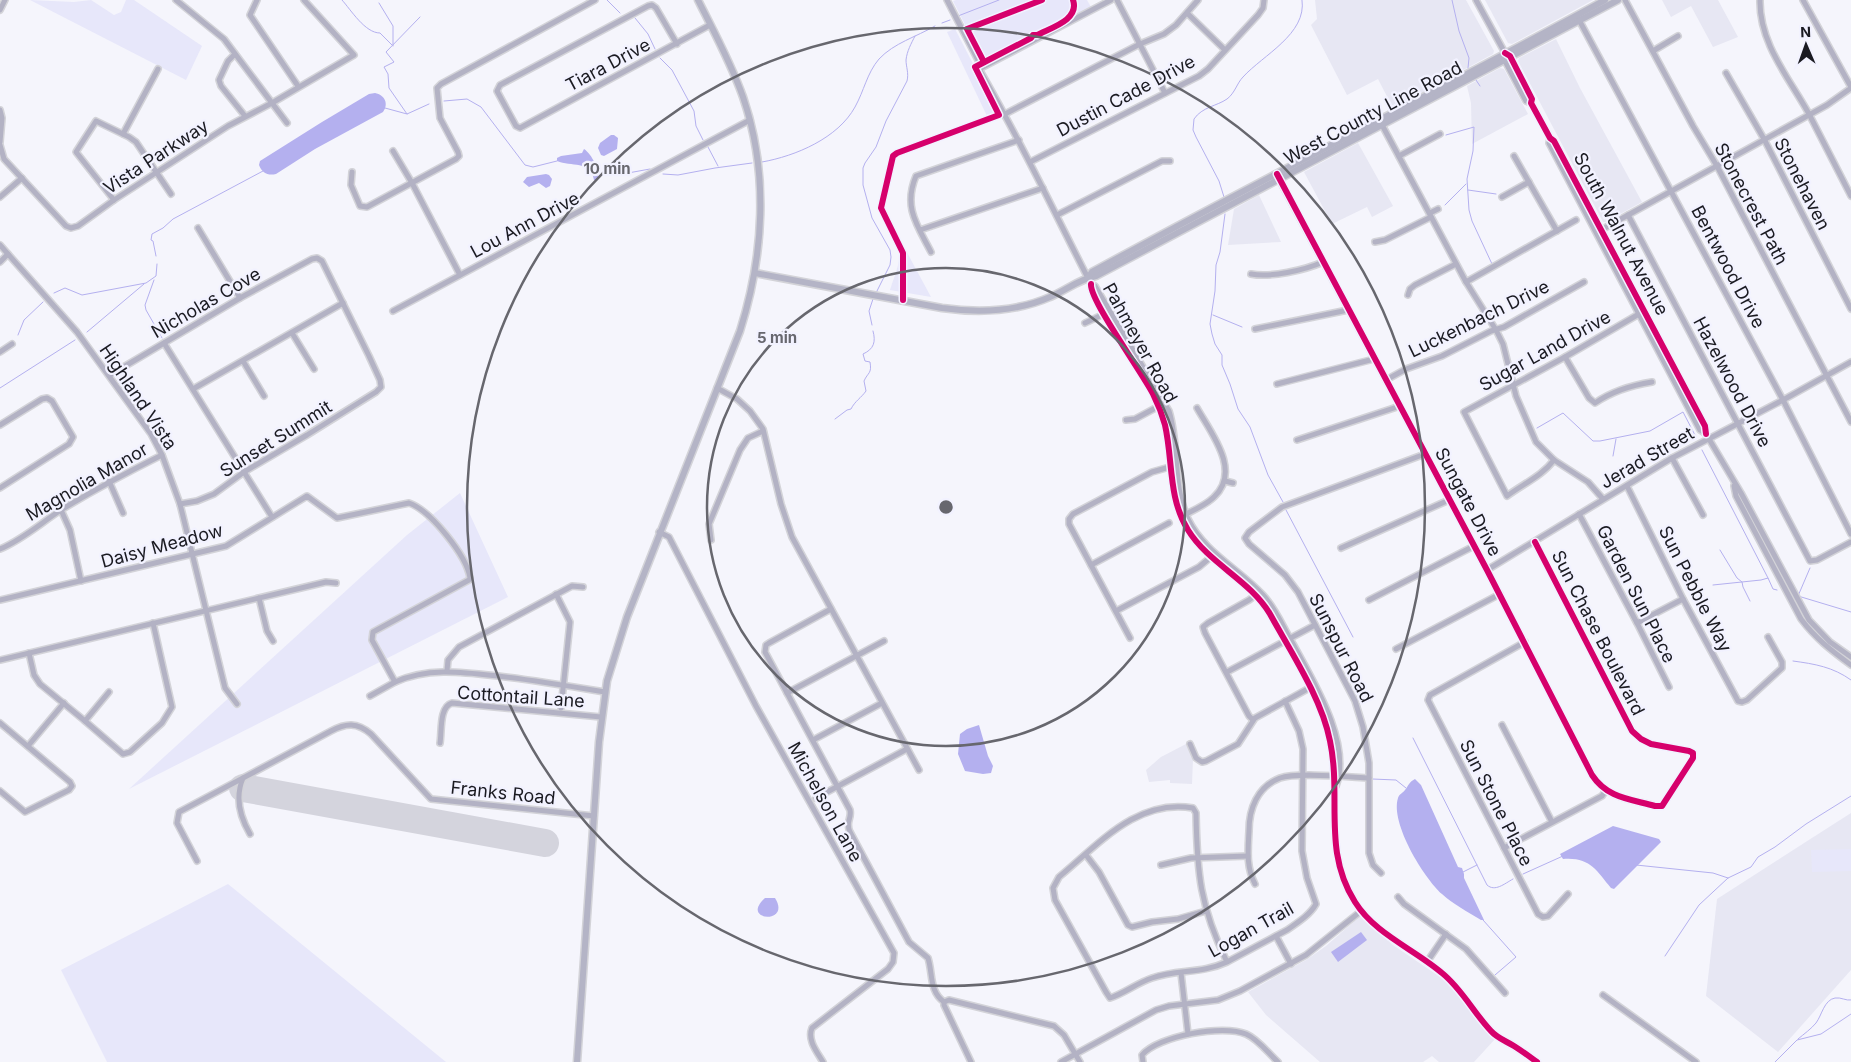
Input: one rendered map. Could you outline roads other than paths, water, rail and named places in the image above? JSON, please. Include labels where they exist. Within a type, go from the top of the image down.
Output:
[{"type":"main road","points":[[577,1062],[601,717],[605,692],[620,636],[659,532],[740,331],[755,273],[760,232],[760,198],[750,120],[733,72],[698,0]]},
{"type":"main road","name":"West County Line Road","points":[[1578,18],[1605,0]]},
{"type":"main road","name":"West County Line Road","points":[[755,273],[953,309],[976,311],[1021,306],[1049,298],[1089,281],[1236,199],[1578,18],[1618,0]]},
{"type":"street","points":[[0,10],[5,0]]},
{"type":"street","points":[[176,0],[220,35],[287,122]]},
{"type":"street","points":[[258,0],[250,15],[298,86]]},
{"type":"street","name":"Vista Parkway","points":[[0,110],[2,118],[0,144],[4,158],[66,226],[71,228],[78,226],[114,200],[245,116],[272,103],[298,86],[354,55],[304,0]]},
{"type":"street","points":[[352,172],[351,185],[360,206],[367,207],[456,159],[459,156],[458,152],[440,118],[437,88],[509,46],[595,0]]},
{"type":"street","name":"Pahmeyer Road","points":[[947,0],[980,64],[979,69],[1019,140],[1057,215],[1066,238],[1089,281],[1090,289],[1162,405],[1169,411],[1173,425],[1173,466],[1184,515],[1195,540],[1257,593],[1287,640],[1326,708],[1334,730],[1339,760],[1336,776],[1335,841],[1337,860],[1346,886],[1361,911],[1373,924],[1427,962],[1456,987],[1492,1032],[1537,1062]]},
{"type":"street","points":[[979,69],[1111,0]]},
{"type":"street","points":[[1117,0],[1165,93]]},
{"type":"street","points":[[1005,114],[1140,44],[1164,34],[1198,0]]},
{"type":"street","name":"Dustin Cade Drive","points":[[1030,162],[1203,73],[1258,15],[1263,8],[1264,0]]},
{"type":"street","name":"South Walnut Avenue","points":[[1476,0],[1506,56],[1526,101],[1531,103],[1550,138],[1554,141],[1602,229],[1706,426],[1707,436]]},
{"type":"street","name":"Stonecrest Path","points":[[1625,0],[1693,126],[1717,166],[1851,422]]},
{"type":"street","points":[[1760,0],[1760,20],[1765,34],[1851,196]]},
{"type":"street","points":[[1596,232],[1827,105],[1851,88],[1803,0]]},
{"type":"street","name":"Tiara Drive","points":[[677,44],[656,8],[652,5],[648,6],[498,86],[498,93],[518,128],[677,44],[710,25]]},
{"type":"street","points":[[1187,13],[1224,50]]},
{"type":"street","name":"Bentwood Drive","points":[[1578,18],[1672,190],[1783,400],[1851,534]]},
{"type":"street","points":[[1653,51],[1678,36]]},
{"type":"street","points":[[235,54],[229,58],[219,80],[221,86],[245,116]]},
{"type":"street","points":[[123,134],[158,68]]},
{"type":"street","name":"Stonehaven","points":[[1726,74],[1764,139],[1851,308]]},
{"type":"street","name":"Lou Ann Drive","points":[[393,311],[750,120]]},
{"type":"street","points":[[114,200],[76,152],[96,121],[136,142],[171,194]]},
{"type":"street","points":[[1381,123],[1456,264],[1503,344],[1516,396],[1536,442],[1554,460],[1588,482],[1603,499]]},
{"type":"street","points":[[1399,156],[1440,134]]},
{"type":"street","name":"South Walnut Avenue","points":[[1550,138],[1549,143],[1700,430],[1707,436],[1734,483],[1809,620],[1830,642],[1851,656]]},
{"type":"street","points":[[931,252],[912,214],[910,205],[916,176],[1019,140]]},
{"type":"street","points":[[393,151],[412,183],[460,276]]},
{"type":"street","points":[[1514,156],[1557,231]]},
{"type":"street","points":[[1057,215],[1162,161],[1170,161]]},
{"type":"street","name":"Sungate Drive","points":[[1278,177],[1500,594],[1592,775],[1606,790],[1616,795],[1655,806],[1662,806]]},
{"type":"street","points":[[0,197],[22,178]]},
{"type":"street","points":[[1502,197],[1530,182]]},
{"type":"street","points":[[920,230],[1043,188]]},
{"type":"street","points":[[1374,242],[1385,240],[1438,209]]},
{"type":"street","name":"Hazelwood Drive","points":[[1628,215],[1808,558],[1812,562],[1851,542]]},
{"type":"street","points":[[1466,282],[1576,220]]},
{"type":"street","points":[[198,228],[240,298]]},
{"type":"street","name":"Highland Vista","points":[[0,245],[68,320],[110,375],[162,454],[180,504],[225,688],[237,704]]},
{"type":"street","points":[[213,252],[220,249]]},
{"type":"street","points":[[0,262],[8,254]]},
{"type":"street","name":"Nicholas Cove","points":[[110,375],[240,298],[312,259],[317,258],[322,261],[343,303]]},
{"type":"street","points":[[1252,274],[1261,276],[1312,267],[1323,262]]},
{"type":"street","points":[[1408,295],[1410,288],[1456,264]]},
{"type":"street","name":"Pahmeyer Road","points":[[1089,281],[1095,286],[1113,319],[1145,367],[1162,405]]},
{"type":"street","name":"Luckenbach Drive","points":[[1386,380],[1496,330],[1584,282]]},
{"type":"street","points":[[194,389],[343,303]]},
{"type":"street","name":"Sunset Summit","points":[[180,504],[197,501],[214,494],[244,472],[378,391],[381,387],[380,380],[343,303]]},
{"type":"street","points":[[1255,329],[1348,310]]},
{"type":"street","points":[[1085,323],[1104,314]]},
{"type":"street","name":"Sugar Land Drive","points":[[1554,460],[1547,469],[1507,496],[1464,412],[1639,314]]},
{"type":"street","points":[[292,333],[314,369]]},
{"type":"street","points":[[164,343],[272,517]]},
{"type":"street","points":[[0,352],[12,344]]},
{"type":"street","points":[[1565,357],[1595,403],[1602,398],[1639,384],[1652,382]]},
{"type":"street","points":[[1277,384],[1374,359]]},
{"type":"street","points":[[242,361],[264,396]]},
{"type":"street","name":"Jerad Street","points":[[1487,570],[1707,436],[1739,424],[1851,362]]},
{"type":"street","points":[[717,388],[737,399],[759,422],[792,537],[918,770]]},
{"type":"street","points":[[0,425],[42,399],[47,398],[52,401],[72,433],[73,439],[69,444],[0,488]]},
{"type":"street","points":[[1126,420],[1135,419],[1162,405]]},
{"type":"street","points":[[1297,440],[1400,406]]},
{"type":"street","points":[[1184,515],[1214,497],[1225,481],[1226,471],[1222,453],[1198,408]]},
{"type":"street","points":[[711,540],[710,524],[740,450],[748,438],[763,431]]},
{"type":"street","name":"Magnolia Manor","points":[[0,549],[61,510],[162,454]]},
{"type":"street","name":"Sunspur Road","points":[[1381,873],[1373,865],[1369,854],[1368,751],[1360,714],[1350,690],[1290,581],[1245,540],[1249,532],[1273,512],[1289,504],[1425,454]]},
{"type":"street","points":[[1672,458],[1703,516]]},
{"type":"street","points":[[1130,638],[1069,524],[1069,519],[1073,514],[1152,472],[1173,466]]},
{"type":"street","points":[[1225,481],[1233,483]]},
{"type":"street","points":[[109,482],[123,513]]},
{"type":"street","name":"South Walnut Avenue","points":[[1734,483],[1736,496],[1801,618],[1811,632],[1827,648],[1851,664]]},
{"type":"street","name":"Sun Pebble Way","points":[[1627,486],[1683,599],[1737,700],[1742,702],[1763,686],[1782,666],[1782,662],[1768,637]]},
{"type":"street","name":"Daisy Meadow","points":[[0,600],[226,546],[308,496],[337,518],[405,503],[418,506],[451,539],[468,569],[470,578],[373,632],[372,640],[395,682]]},
{"type":"street","points":[[1341,548],[1449,500]]},
{"type":"street","points":[[61,510],[70,530],[81,581]]},
{"type":"street","name":"Garden Sun Place","points":[[1579,514],[1669,687]]},
{"type":"street","points":[[1091,565],[1169,523]]},
{"type":"street","name":"Michelson Lane","points":[[659,532],[669,537],[756,706],[894,953],[893,962],[888,969],[812,1028],[810,1032],[811,1042],[822,1062]]},
{"type":"street","name":"Sun Chase Boulevard","points":[[1535,542],[1632,731],[1641,739],[1651,744],[1689,750],[1693,754],[1693,758],[1662,806]]},
{"type":"street","points":[[1369,600],[1474,546]]},
{"type":"street","points":[[1116,611],[1200,567],[1213,555]]},
{"type":"street","points":[[0,660],[326,582],[336,584]]},
{"type":"street","points":[[447,671],[448,660],[459,647],[572,586],[583,587]]},
{"type":"street","points":[[1253,720],[1248,714],[1203,627],[1257,593]]},
{"type":"street","points":[[556,594],[570,622],[561,708]]},
{"type":"street","points":[[1396,649],[1500,594]]},
{"type":"street","points":[[259,598],[267,631],[273,641]]},
{"type":"street","points":[[1637,623],[1683,599]]},
{"type":"street","points":[[831,609],[769,643],[764,647],[765,652],[850,810],[848,826],[850,832],[910,942],[928,958],[931,981],[938,997],[944,1002],[971,1062]]},
{"type":"street","points":[[29,653],[34,675],[40,684],[123,754],[130,752],[162,723],[172,707],[153,623]]},
{"type":"street","points":[[1227,672],[1315,624]]},
{"type":"street","points":[[787,692],[884,641]]},
{"type":"street","name":"Sun Stone Place","points":[[1525,642],[1430,695],[1428,699],[1538,914],[1543,917],[1548,916],[1568,894]]},
{"type":"street","points":[[370,696],[395,682],[423,673],[447,671],[532,680],[605,692]]},
{"type":"street","points":[[1190,744],[1196,758],[1202,762],[1208,760],[1238,744],[1253,720],[1312,686]]},
{"type":"street","points":[[85,721],[109,692]]},
{"type":"street","points":[[1285,701],[1295,721],[1301,740],[1303,776]]},
{"type":"street","points":[[28,746],[64,703]]},
{"type":"street","name":"Cottontail Lane","points":[[440,743],[444,711],[452,703],[601,717]]},
{"type":"street","points":[[812,740],[882,703]]},
{"type":"street","points":[[0,723],[70,782],[72,786],[69,790],[25,812],[0,791]]},
{"type":"street","name":"Franks Road","points":[[197,861],[177,823],[179,812],[340,726],[354,724],[364,728],[371,734],[431,799],[594,816]]},
{"type":"street","points":[[1502,725],[1552,822]]},
{"type":"street","points":[[816,798],[907,749]]},
{"type":"street","points":[[1254,884],[1250,874],[1248,856],[1249,818],[1258,796],[1275,780],[1286,776],[1369,778]]},
{"type":"street","name":"Logan Trail","points":[[1086,855],[1056,880],[1053,888],[1054,896],[1110,998],[1153,977],[1211,969],[1276,936],[1292,926],[1313,909],[1316,904],[1307,878],[1303,858],[1303,776]]},
{"type":"street","points":[[243,778],[239,786],[239,802],[241,817],[250,834]]},
{"type":"street","points":[[1504,848],[1602,796],[1606,790]]},
{"type":"street","points":[[1206,911],[1178,919],[1132,927],[1128,925],[1100,872],[1086,855],[1121,825],[1141,814],[1166,807],[1188,807],[1195,809],[1199,882],[1213,933],[1227,962]]},
{"type":"street","points":[[1161,865],[1197,857],[1248,856]]},
{"type":"street","points":[[1398,897],[1404,904],[1474,957],[1505,993]]},
{"type":"street","points":[[1060,1062],[1156,1010],[1169,1006],[1203,1003],[1225,998],[1291,964],[1318,947],[1361,911]]},
{"type":"street","points":[[1427,962],[1446,934]]},
{"type":"street","points":[[1276,936],[1291,964]]},
{"type":"street","points":[[1181,973],[1188,1034]]},
{"type":"street","points":[[1603,996],[1696,1062]]},
{"type":"street","points":[[944,1002],[949,1000],[1054,1026],[1062,1031],[1080,1062]]},
{"type":"street","points":[[1143,1062],[1142,1055],[1169,1038],[1188,1034],[1232,1030],[1253,1038],[1278,1062]]},
{"type":"street","points":[[1266,1062],[1272,1056]]},
{"type":"waterway","points":[[342,0],[364,25],[374,32],[380,33],[392,45]]},
{"type":"waterway","points":[[607,0],[620,13]]},
{"type":"waterway","points":[[958,16],[999,0]]},
{"type":"waterway","points":[[1224,197],[1219,181],[1193,130],[1194,119],[1205,109],[1227,99],[1243,77],[1291,34],[1302,12],[1302,0]]},
{"type":"waterway","points":[[1452,0],[1459,31],[1469,58],[1468,68]]},
{"type":"waterway","points":[[379,3],[393,26],[393,46]]},
{"type":"waterway","points":[[420,17],[386,52],[394,62],[384,67],[388,74],[389,88],[407,114],[429,104]]},
{"type":"waterway","points":[[635,18],[648,34],[655,49]]},
{"type":"waterway","points":[[942,23],[950,20]]},
{"type":"waterway","points":[[762,162],[802,150],[815,144],[838,128],[855,107],[871,70],[879,59],[898,44],[935,26]]},
{"type":"waterway","points":[[876,293],[890,265],[891,257],[890,250],[872,218],[863,185],[863,168],[876,147],[886,121],[907,81],[907,57],[915,36]]},
{"type":"waterway","points":[[660,58],[672,70],[694,111],[696,126],[703,140]]},
{"type":"waterway","points":[[1476,80],[1480,86]]},
{"type":"waterway","points":[[444,101],[467,99],[481,107],[525,165],[533,167],[557,161]]},
{"type":"waterway","points":[[385,108],[407,114]]},
{"type":"waterway","points":[[1446,135],[1474,127],[1473,151],[1467,179],[1469,210],[1472,221],[1492,264]]},
{"type":"waterway","points":[[708,147],[718,166]]},
{"type":"waterway","points":[[663,174],[678,175],[752,163]]},
{"type":"waterway","points":[[599,175],[650,169]]},
{"type":"waterway","points":[[156,256],[153,241],[151,240],[152,234],[163,228],[173,219],[263,171]]},
{"type":"waterway","points":[[1445,205],[1466,184]]},
{"type":"waterway","points":[[1468,190],[1496,194]]},
{"type":"waterway","points":[[1225,214],[1220,252],[1216,265],[1215,291],[1210,324],[1212,334],[1215,344],[1222,355],[1222,365],[1238,409],[1250,427],[1268,475],[1283,502]]},
{"type":"waterway","points":[[54,293],[65,288],[82,295],[146,283],[156,276],[157,264]]},
{"type":"waterway","points":[[154,280],[145,305],[162,338]]},
{"type":"waterway","points":[[87,332],[144,284]]},
{"type":"waterway","points":[[872,325],[869,311],[873,299]]},
{"type":"waterway","points":[[18,335],[24,320],[43,302]]},
{"type":"waterway","points":[[1213,315],[1242,327]]},
{"type":"waterway","points":[[835,419],[851,409],[866,391],[864,381],[870,371],[870,362],[865,361],[863,354],[870,350],[873,345],[873,331]]},
{"type":"waterway","points":[[0,388],[75,340]]},
{"type":"waterway","points":[[1537,428],[1563,413],[1593,441],[1600,441],[1650,431],[1683,412],[1696,437]]},
{"type":"waterway","points":[[1613,456],[1616,439]]},
{"type":"waterway","points":[[1702,450],[1768,578]]},
{"type":"waterway","points":[[1286,510],[1353,637]]},
{"type":"waterway","points":[[1720,550],[1737,578],[1742,582],[1750,601]]},
{"type":"waterway","points":[[1810,568],[1798,596],[1851,612]]},
{"type":"waterway","points":[[1713,585],[1768,578],[1773,589],[1777,590]]},
{"type":"waterway","points":[[1793,661],[1824,667],[1851,680]]},
{"type":"waterway","points":[[1413,738],[1487,885],[1493,888],[1513,879]]},
{"type":"waterway","points":[[1372,779],[1396,780],[1406,788]]},
{"type":"waterway","points":[[1665,956],[1699,905],[1728,878],[1751,867],[1758,857],[1851,796]]},
{"type":"waterway","points":[[1523,874],[1563,856]]},
{"type":"waterway","points":[[1463,872],[1477,865]]},
{"type":"waterway","points":[[1636,865],[1713,873],[1728,878]]},
{"type":"waterway","points":[[1483,920],[1516,957],[1495,975]]},
{"type":"waterway","points":[[1798,1039],[1816,1023],[1831,999],[1851,1000]]},
{"type":"waterway","points":[[1775,1062],[1797,1040],[1821,1034],[1851,1014]]}]
